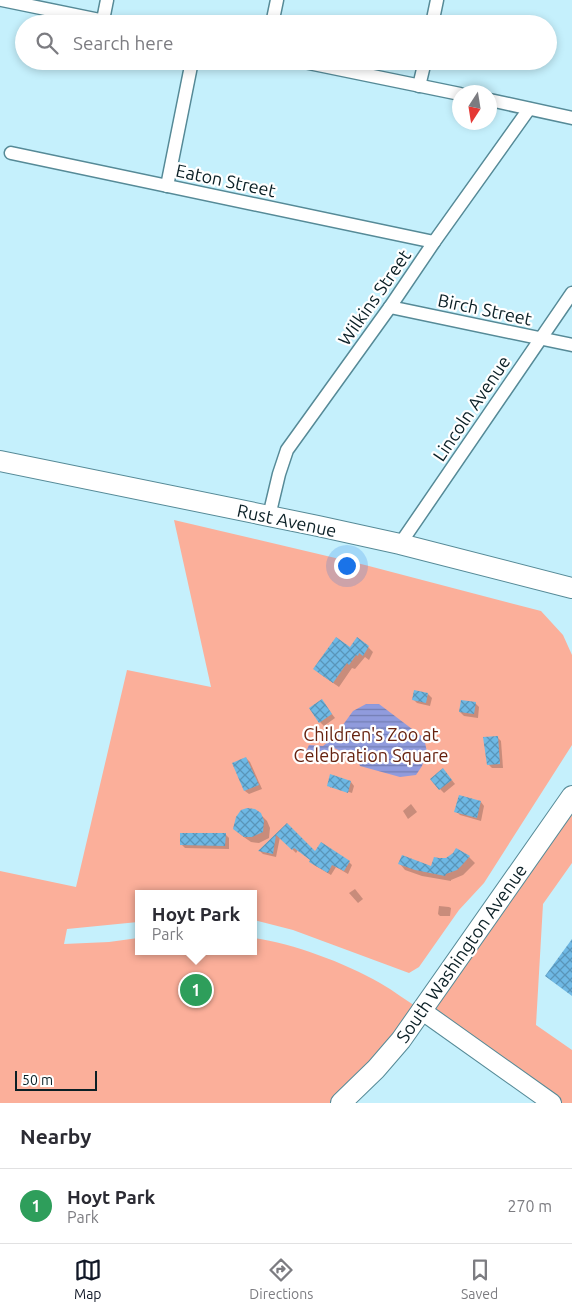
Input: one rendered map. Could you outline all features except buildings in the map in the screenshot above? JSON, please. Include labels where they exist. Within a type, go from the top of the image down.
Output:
[{"type":"main road","name":"Rust Avenue","points":[[0,461],[400,544],[572,588]]},
{"type":"main road","name":"South Washington Avenue","points":[[342,1103],[376,1069],[401,1040],[572,796]]},
{"type":"main road","points":[[421,1010],[552,1103]]},
{"type":"street","points":[[2,0],[78,15]]},
{"type":"street","points":[[104,15],[107,0]]},
{"type":"street","points":[[274,15],[277,0]]},
{"type":"street","points":[[434,15],[437,0]]},
{"type":"street","points":[[168,186],[190,70]]},
{"type":"street","points":[[343,70],[452,92]]},
{"type":"street","points":[[420,86],[423,70]]},
{"type":"street","points":[[497,102],[572,116]]},
{"type":"street","name":"Wilkins Street","points":[[269,516],[279,474],[288,450],[529,109]]},
{"type":"street","name":"Eaton Street","points":[[11,153],[434,242]]},
{"type":"street","name":"Lincoln Avenue","points":[[400,544],[572,293]]},
{"type":"street","name":"Birch Street","points":[[390,307],[572,345]]},
{"type":"green space","name":"Children's Zoo at Celebration Square","points":[[174,520],[365,565],[541,611],[563,635],[572,655],[572,745],[484,883],[459,910],[419,967],[409,973],[293,930],[257,921],[257,890],[135,890],[135,922],[67,929],[64,944],[109,942],[135,938],[135,955],[257,955],[257,939],[269,941],[302,949],[366,975],[421,1010],[341,1103],[0,1103],[0,871],[76,887],[127,670],[211,687]]},
{"type":"green space","points":[[572,796],[572,863],[543,904],[536,1025],[572,1050],[572,1103],[552,1103],[421,1010]]},
{"type":"water","points":[[366,704],[379,704],[424,738],[427,752],[422,766],[416,775],[400,777],[360,766],[354,751],[345,753],[334,748],[325,761],[307,761],[304,756],[309,745],[323,746],[329,741],[331,731],[340,729],[353,711]]},
{"type":"place","name":"Hoyt Park","points":[[196,990]]}]
